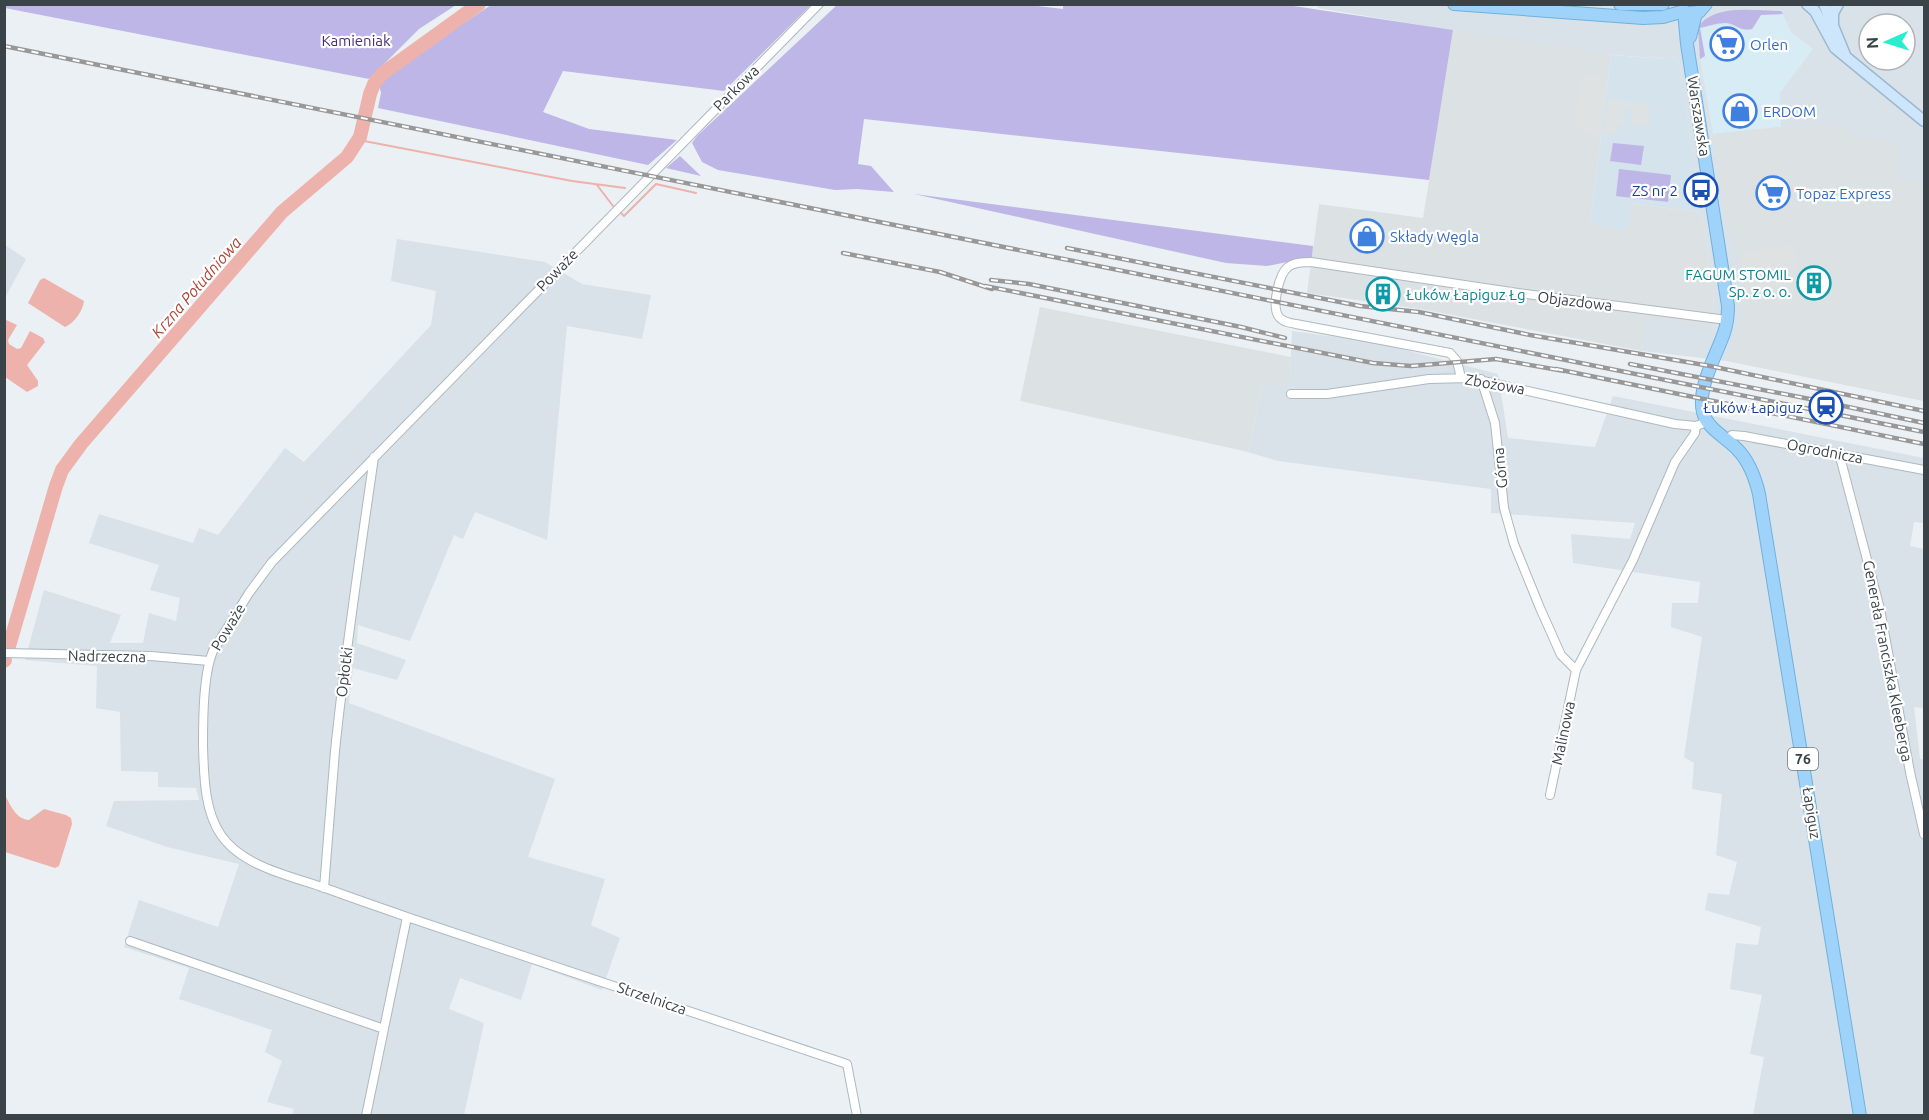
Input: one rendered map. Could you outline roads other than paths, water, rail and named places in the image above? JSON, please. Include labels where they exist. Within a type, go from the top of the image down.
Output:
[{"type":"main road","points":[[1454,4],[1642,18],[1663,17],[1706,4]]},
{"type":"main road","points":[[1620,4],[1663,4]]},
{"type":"main road","points":[[1807,4],[1815,11],[1834,48],[1924,121]]},
{"type":"main road","points":[[1824,4],[1849,60]]},
{"type":"main road","points":[[1834,29],[1833,13],[1838,4]]},
{"type":"main road","name":"Warszawska","points":[[1686,10],[1690,35],[1689,56],[1726,293],[1727,320],[1702,399],[1701,424]]},
{"type":"main road","name":"Łapiguz","points":[[1701,424],[1726,439],[1748,464],[1764,515],[1860,1116]]},
{"type":"street","name":"Parkowa","points":[[653,171],[819,4]]},
{"type":"street","name":"Poważe","points":[[406,917],[266,867],[243,855],[229,844],[216,825],[208,803],[204,762],[204,722],[209,661],[231,621],[272,562],[653,171]]},
{"type":"street","name":"Objazdowa","points":[[1461,378],[1457,361],[1450,353],[1283,320],[1277,315],[1275,301],[1283,273],[1291,265],[1311,262],[1506,292],[1727,320]]},
{"type":"street","name":"Zbożowa","points":[[1291,394],[1328,394],[1429,379],[1461,378],[1481,380],[1675,423],[1701,424]]},
{"type":"street","name":"Górna","points":[[1481,380],[1495,423],[1504,508],[1519,556],[1561,655],[1576,670]]},
{"type":"street","name":"Malinowa","points":[[1550,795],[1576,670],[1633,560],[1675,462],[1701,424]]},
{"type":"street","name":"Ogrodnicza","points":[[1726,439],[1736,435],[1744,436],[1924,470]]},
{"type":"street","name":"Generała Franciszka Kleeberga","points":[[1839,453],[1878,600],[1911,778],[1924,834]]},
{"type":"street","name":"Opłotki","points":[[324,888],[344,672],[374,457]]},
{"type":"street","name":"Nadrzeczna","points":[[4,653],[151,656],[209,661]]},
{"type":"street","points":[[366,1116],[406,917]]},
{"type":"street","name":"Strzelnicza","points":[[406,917],[847,1064],[857,1116]]},
{"type":"street","points":[[130,941],[384,1029]]},
{"type":"waterway","name":"Krzna Południowa","points":[[9,646],[56,486],[62,470],[81,444],[282,212],[347,157],[360,137],[370,94],[382,74],[479,4]]},
{"type":"waterway","points":[[359,140],[572,181],[625,188]]},
{"type":"waterway","points":[[621,213],[624,216],[656,184],[696,193]]},
{"type":"waterway","points":[[597,185],[613,206]]},
{"type":"railway","points":[[4,46],[1924,432]]},
{"type":"railway","points":[[1067,248],[1360,306],[1419,312],[1530,335],[1710,366],[1924,411]]},
{"type":"railway","points":[[843,253],[940,272],[992,289]]},
{"type":"railway","points":[[991,280],[1029,284],[1285,338]]},
{"type":"railway","points":[[985,286],[1373,363],[1411,366],[1496,359],[1564,371]]},
{"type":"railway","points":[[1630,364],[1924,423]]},
{"type":"railway","points":[[1556,369],[1924,444]]},
{"type":"place","name":"Orlen","points":[[1727,44]]},
{"type":"place","name":"ERDOM","points":[[1740,111]]},
{"type":"place","name":"ZS nr 2","points":[[1701,190]]},
{"type":"place","name":"Topaz Express","points":[[1773,193]]},
{"type":"place","name":"Składy Węgla","points":[[1367,236]]},
{"type":"place","name":"FAGUM STOMIL Sp. z o. o.","points":[[1814,283]]},
{"type":"place","name":"Łuków Łapiguz Łg","points":[[1383,294]]},
{"type":"place","name":"Łuków Łapiguz","points":[[1826,407]]},
{"type":"park label","name":"Kamieniak","points":[[356,40]]}]
